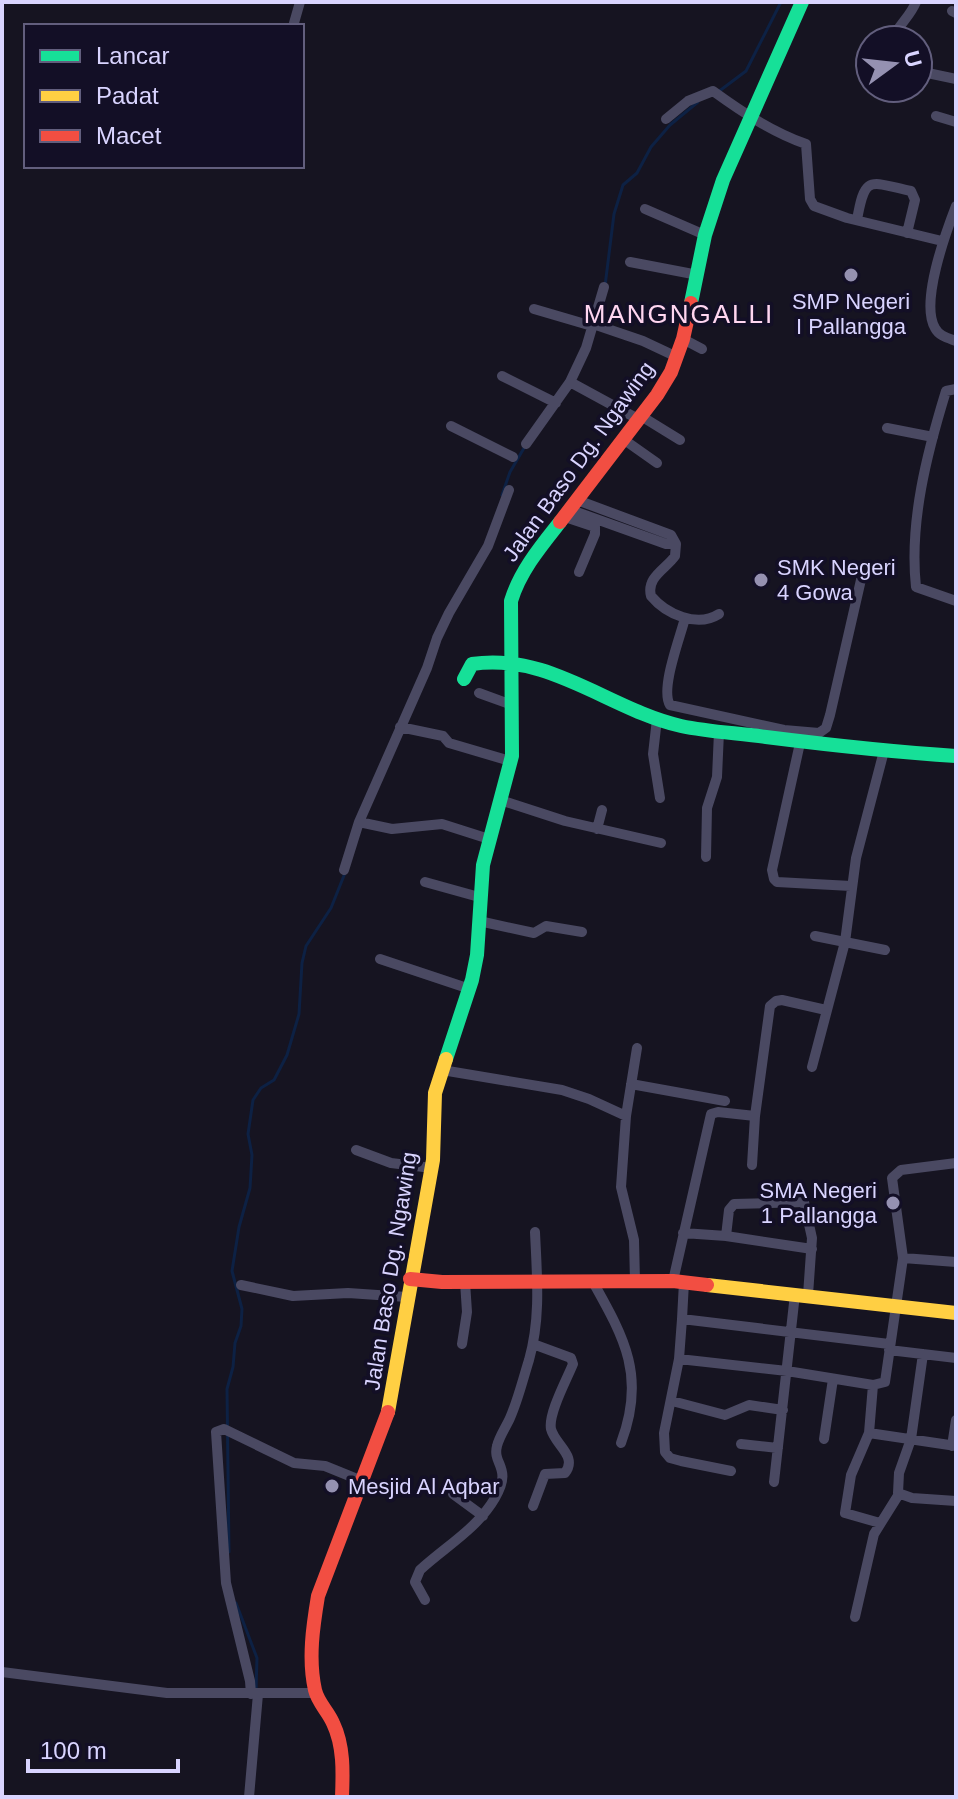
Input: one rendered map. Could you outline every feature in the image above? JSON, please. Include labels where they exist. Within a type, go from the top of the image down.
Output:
[{"type":"main road","name":"Jalan Baso Dg. Ngawing","points":[[342,1797],[342,1748],[332,1720],[315,1693],[312,1634],[318,1596],[391,1399],[432,1168],[435,1093],[470,989],[477,955],[479,897],[513,737],[511,601],[515,587],[534,555],[576,509],[664,383],[677,357],[705,235],[723,180],[802,2]]},
{"type":"main road","points":[[464,679],[472,664],[510,661],[612,697],[657,719],[719,732],[800,743],[956,756]]},
{"type":"main road","points":[[410,1279],[538,1283],[679,1281],[956,1313]]},
{"type":"street","points":[[294,23],[300,2]]},
{"type":"street","points":[[901,24],[912,14],[916,2]]},
{"type":"street","points":[[934,74],[956,79]]},
{"type":"street","points":[[666,119],[688,101],[708,92],[718,94],[784,137],[807,145],[810,199],[814,206],[942,241]]},
{"type":"street","points":[[936,116],[956,122]]},
{"type":"street","points":[[857,220],[862,191],[867,186],[880,185],[911,191],[915,200],[907,233]]},
{"type":"street","points":[[956,206],[942,241],[933,282],[932,321],[939,333],[956,341]]},
{"type":"street","points":[[645,209],[705,235]]},
{"type":"street","points":[[630,262],[698,275]]},
{"type":"street","points":[[526,444],[571,383],[594,326],[604,287]]},
{"type":"street","points":[[534,309],[643,341],[677,357]]},
{"type":"street","points":[[683,339],[702,349]]},
{"type":"street","points":[[502,376],[556,403]]},
{"type":"street","points":[[571,383],[680,440]]},
{"type":"street","points":[[956,389],[946,391],[933,437],[917,518],[915,586],[956,601]]},
{"type":"street","points":[[451,426],[513,457]]},
{"type":"street","points":[[887,428],[933,437]]},
{"type":"street","points":[[623,439],[657,463]]},
{"type":"street","points":[[344,870],[449,613],[488,546],[509,490]]},
{"type":"street","points":[[576,509],[671,541],[675,556],[657,574],[649,591],[654,601],[685,618],[705,620],[719,614]]},
{"type":"street","points":[[576,509],[595,527],[579,572]]},
{"type":"street","points":[[685,618],[667,682],[665,694],[670,705],[784,730],[819,733],[826,728],[863,571]]},
{"type":"street","points":[[479,693],[512,705]]},
{"type":"street","points":[[657,719],[653,754],[660,798]]},
{"type":"street","points":[[403,727],[443,736],[445,742],[510,761]]},
{"type":"street","points":[[706,857],[707,808],[717,777],[719,732]]},
{"type":"street","points":[[800,743],[772,870],[774,879],[777,882],[851,886]]},
{"type":"street","points":[[812,1067],[845,942],[851,886],[884,751]]},
{"type":"street","points":[[500,800],[597,829],[661,843]]},
{"type":"street","points":[[597,829],[602,810]]},
{"type":"street","points":[[363,823],[406,829],[442,824],[489,839]]},
{"type":"street","points":[[425,882],[479,897]]},
{"type":"street","points":[[479,921],[534,933],[546,926],[582,932]]},
{"type":"street","points":[[815,936],[885,950]]},
{"type":"street","points":[[380,959],[470,989]]},
{"type":"street","points":[[752,1165],[755,1116],[770,1006],[782,1000],[826,1010]]},
{"type":"street","points":[[635,1281],[634,1240],[621,1187],[626,1116],[637,1048]]},
{"type":"street","points":[[442,1070],[562,1090],[626,1116]]},
{"type":"street","points":[[631,1084],[725,1101]]},
{"type":"street","points":[[731,1471],[666,1455],[664,1433],[679,1359],[682,1319],[679,1281],[683,1233],[711,1114],[755,1116]]},
{"type":"street","points":[[356,1150],[391,1163],[432,1168]]},
{"type":"street","points":[[679,1359],[787,1371],[873,1385],[883,1383],[886,1380],[903,1258],[891,1182],[901,1170],[956,1163]]},
{"type":"street","points":[[726,1236],[729,1210],[734,1204],[802,1201],[807,1211],[812,1249],[790,1333],[774,1482]]},
{"type":"street","points":[[425,1600],[415,1582],[420,1570],[483,1516],[501,1486],[504,1475],[497,1445],[512,1414],[533,1344],[538,1300],[535,1232]]},
{"type":"street","points":[[683,1233],[812,1249]]},
{"type":"street","points":[[903,1258],[956,1262]]},
{"type":"street","points":[[462,1344],[467,1312],[465,1282]]},
{"type":"street","points":[[593,1282],[628,1349],[632,1380],[631,1408],[621,1443]]},
{"type":"street","points":[[241,1285],[293,1296],[348,1293],[407,1297]]},
{"type":"street","points":[[682,1319],[956,1358]]},
{"type":"street","points":[[533,1344],[571,1358],[573,1364],[550,1421],[553,1435],[570,1460],[569,1468],[565,1473],[545,1474],[533,1506]]},
{"type":"street","points":[[855,1617],[871,1543],[899,1494],[899,1473],[911,1439],[923,1354]]},
{"type":"street","points":[[824,1439],[833,1379]]},
{"type":"street","points":[[873,1385],[869,1433],[851,1475],[845,1513],[880,1523]]},
{"type":"street","points":[[672,1401],[725,1415],[749,1405],[783,1410]]},
{"type":"street","points":[[869,1433],[954,1446],[956,1420]]},
{"type":"street","points":[[249,1797],[255,1694],[226,1583],[216,1432],[224,1429],[294,1463],[325,1466],[362,1481]]},
{"type":"street","points":[[741,1444],[778,1448]]},
{"type":"street","points":[[453,1494],[483,1516]]},
{"type":"street","points":[[899,1494],[956,1501]]},
{"type":"street","points":[[2,1672],[144,1691],[315,1693]]},
{"type":"waterway","points":[[718,92],[746,71],[781,2]]},
{"type":"waterway","points":[[605,286],[614,214],[623,185],[637,173],[651,147],[670,125],[698,102]]},
{"type":"waterway","points":[[502,495],[510,472],[524,448]]},
{"type":"waterway","points":[[229,1552],[227,1389],[242,1309],[232,1271],[239,1227],[250,1188],[252,1155],[248,1134],[253,1100],[261,1088],[274,1080],[287,1055],[299,1014],[306,946],[331,908],[345,873]]},
{"type":"waterway","points":[[236,1603],[257,1658],[256,1691]]},
{"type":"traffic: fast","points":[[691,303],[705,235],[723,180],[802,2]]},
{"type":"traffic: fast","points":[[446,1059],[472,980],[477,955],[483,865],[512,756],[511,601],[525,569],[560,522]]},
{"type":"traffic: fast","points":[[464,679],[472,664],[527,666],[681,726],[956,756]]},
{"type":"traffic: slow","points":[[388,1412],[433,1160],[435,1093],[446,1059]]},
{"type":"traffic: slow","points":[[707,1285],[956,1313]]},
{"type":"traffic: jam","points":[[560,522],[657,395],[671,372],[691,303]]},
{"type":"traffic: jam","points":[[410,1279],[442,1282],[673,1281],[707,1285]]},
{"type":"traffic: jam","points":[[342,1797],[341,1750],[337,1732],[316,1695],[313,1678],[313,1631],[318,1596],[388,1412]]},
{"type":"place","name":"SMP Negeri I Pallangga","points":[[851,275]]},
{"type":"place","name":"SMK Negeri 4 Gowa","points":[[761,580]]},
{"type":"place","name":"SMA Negeri 1 Pallangga","points":[[893,1203]]},
{"type":"place","name":"Mesjid Al Aqbar","points":[[332,1486]]},
{"type":"district","name":"MANGNGALLI","points":[[679,314]]}]
